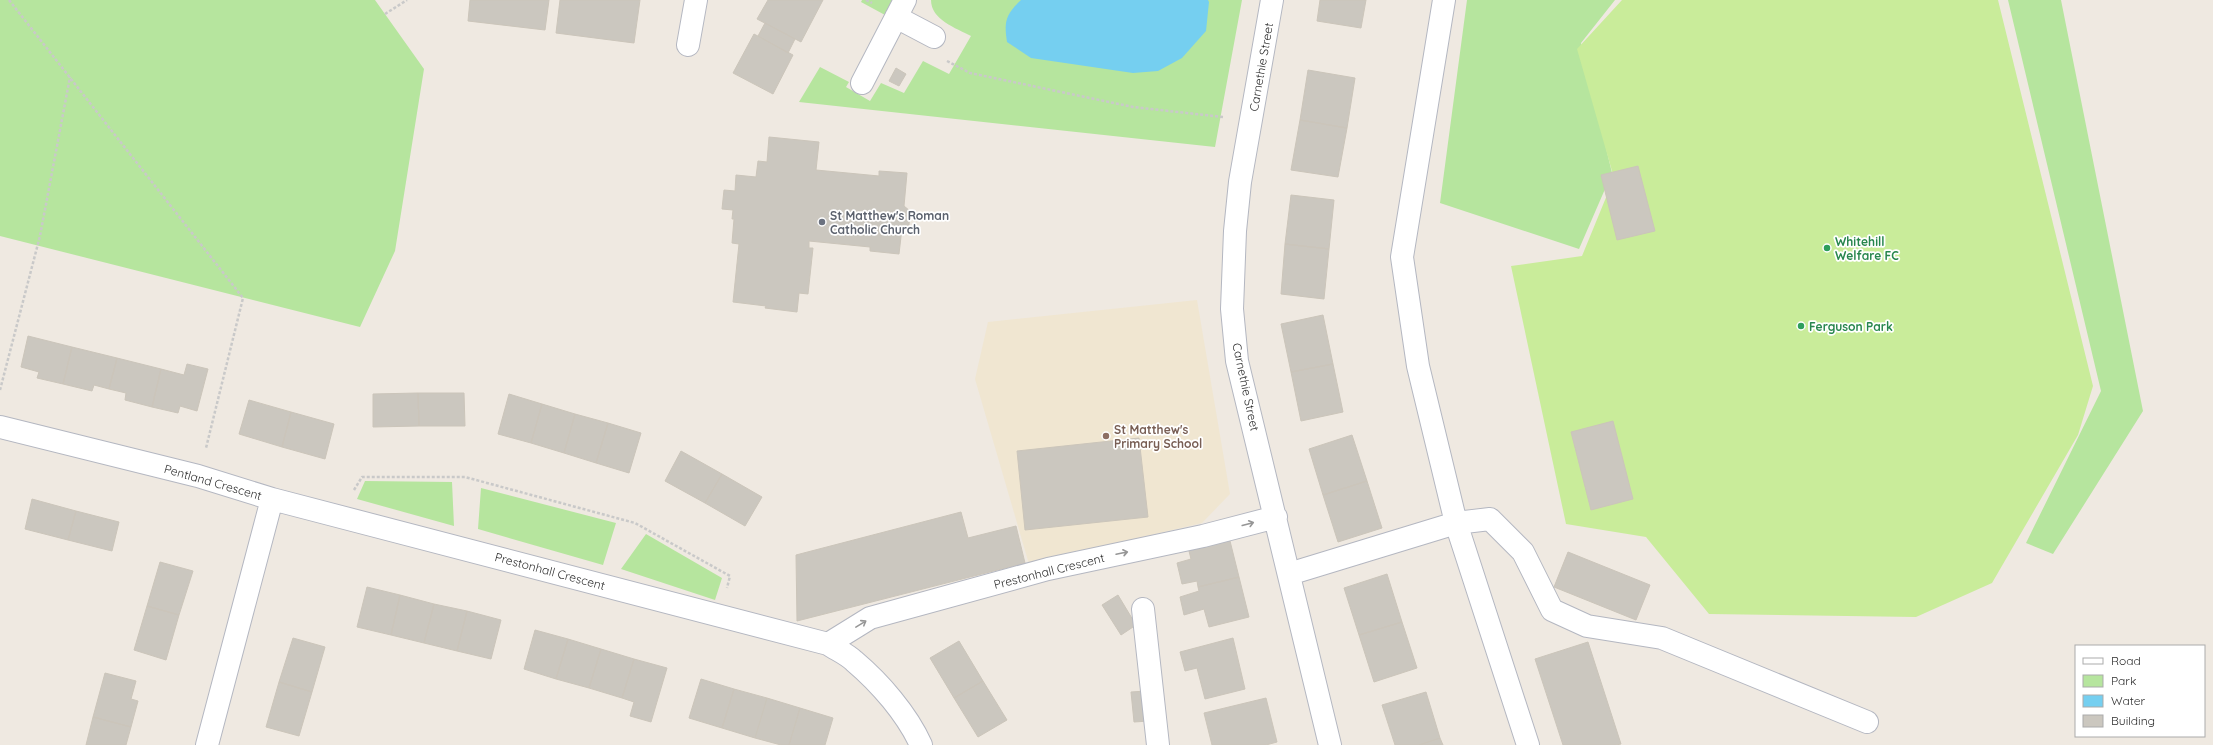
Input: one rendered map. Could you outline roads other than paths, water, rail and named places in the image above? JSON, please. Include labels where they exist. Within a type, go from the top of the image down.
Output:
[{"type":"street","points":[[688,45],[696,0]]},
{"type":"street","name":"Carnethie Street","points":[[1272,0],[1240,182],[1235,231],[1232,310],[1238,361],[1330,745]]},
{"type":"street","points":[[1444,0],[1402,258],[1418,366],[1456,523],[1528,745]]},
{"type":"street","points":[[862,83],[901,9],[928,34]]},
{"type":"street","name":"Pentland Crescent","points":[[0,427],[198,476],[272,499],[206,745]]},
{"type":"street","name":"Prestonhall Crescent","points":[[272,499],[828,644],[853,660],[875,681],[908,724],[921,745]]},
{"type":"street","name":"Prestonhall Crescent","points":[[828,644],[870,618],[1048,569],[1203,536],[1276,517]]},
{"type":"street","points":[[1290,574],[1456,523],[1490,519],[1523,552],[1552,610],[1586,626],[1662,638],[1867,722]]},
{"type":"street","points":[[1143,609],[1158,745]]},
{"type":"water","points":[[1021,0],[1208,0],[1209,2],[1206,31],[1182,58],[1158,71],[1133,73],[1031,58],[1007,42],[1007,19],[1012,10]]},
{"type":"place","name":"St Matthew's Roman Catholic Church","points":[[822,222]]},
{"type":"place","name":"Whitehill Welfare FC","points":[[1827,248]]},
{"type":"place","name":"Ferguson Park","points":[[1801,326]]},
{"type":"place","name":"St Matthew's Primary School","points":[[1106,436]]}]
